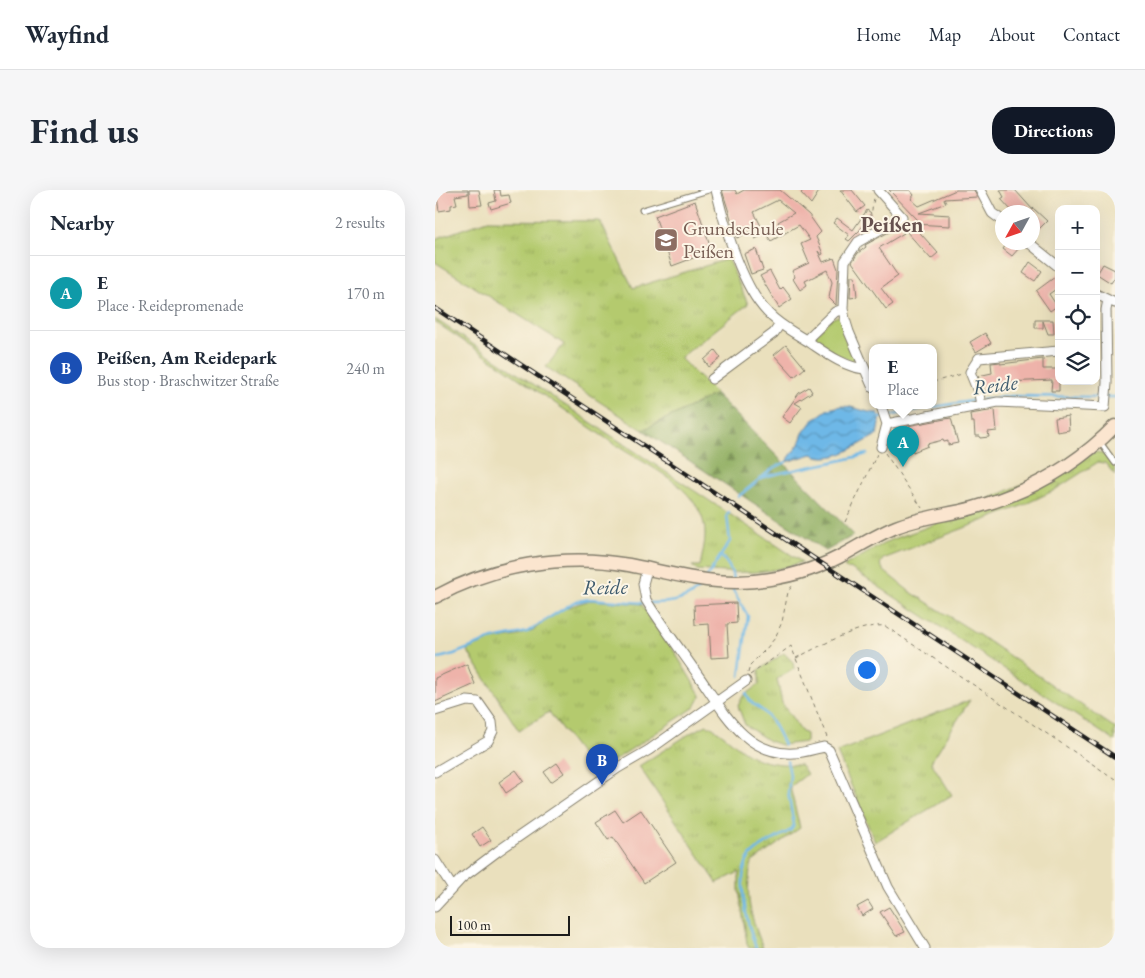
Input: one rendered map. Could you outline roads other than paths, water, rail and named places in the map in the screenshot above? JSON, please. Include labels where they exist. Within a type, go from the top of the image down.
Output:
[{"type":"main road","points":[[435,597],[472,580],[511,568],[557,561],[598,561],[696,579],[736,582],[772,579],[811,569],[894,528],[925,518],[970,508],[1018,492],[1060,470],[1099,441],[1115,426]]},
{"type":"street","points":[[716,190],[736,256],[759,304],[780,324],[836,358],[855,368],[864,369]]},
{"type":"street","points":[[980,190],[995,215]]},
{"type":"street","points":[[869,380],[849,332],[843,309],[845,261],[858,242],[902,217],[876,194]]},
{"type":"street","points":[[1038,250],[1055,264]]},
{"type":"street","points":[[937,407],[980,400],[1105,407],[1106,310],[1112,301],[1098,295]]},
{"type":"street","points":[[806,340],[835,312],[843,309]]},
{"type":"street","points":[[712,379],[774,333],[780,324]]},
{"type":"street","points":[[1100,347],[1106,346]]},
{"type":"street","points":[[980,400],[970,372],[979,358],[1055,350]]},
{"type":"street","points":[[881,447],[885,416],[927,409]]},
{"type":"street","points":[[647,569],[643,592],[646,600],[726,717],[741,733],[769,750],[796,753],[824,747],[831,753],[887,887],[925,948]]},
{"type":"street","points":[[435,907],[474,869],[498,851],[746,680]]},
{"type":"street","points":[[435,711],[467,701],[478,702],[492,722],[493,731],[488,741],[435,772]]},
{"type":"street","points":[[435,860],[453,888]]},
{"type":"lane","points":[[643,210],[709,190]]},
{"type":"lane","points":[[1099,441],[1115,463]]},
{"type":"water","points":[[841,406],[878,413],[880,418],[877,435],[837,455],[820,457],[812,454],[786,462],[812,421],[828,409]]},
{"type":"waterway","name":"Reide","points":[[982,400],[1011,396],[1115,397]]},
{"type":"waterway","name":"Reide","points":[[937,406],[977,400]]},
{"type":"waterway","name":"Reide","points":[[880,418],[921,409]]},
{"type":"waterway","points":[[760,478],[867,454]]},
{"type":"waterway","name":"Reide","points":[[739,496],[772,469],[786,462]]},
{"type":"waterway","name":"Reide","points":[[707,577],[730,541],[727,515],[729,512]]},
{"type":"waterway","points":[[721,556],[730,569],[733,579]]},
{"type":"waterway","name":"Reide","points":[[650,603],[680,600],[692,594],[703,583]]},
{"type":"waterway","points":[[733,587],[748,616],[740,676]]},
{"type":"waterway","name":"Reide","points":[[435,659],[454,654],[489,640],[527,632],[574,602],[589,599],[645,603]]},
{"type":"waterway","points":[[746,693],[752,703],[771,720],[784,745]]},
{"type":"waterway","points":[[756,948],[746,914],[743,874],[746,863],[756,850],[791,830],[794,825],[788,793],[790,775],[787,761]]},
{"type":"railway","points":[[435,308],[1115,757]]},
{"type":"place","name":"Grundschule Peißen","points":[[666,240]]},
{"type":"place","name":"E","points":[[903,467]]},
{"type":"place","name":"Peißen, Am Reidepark","points":[[602,785]]},
{"type":"district","name":"Peißen","points":[[892,224]]}]
